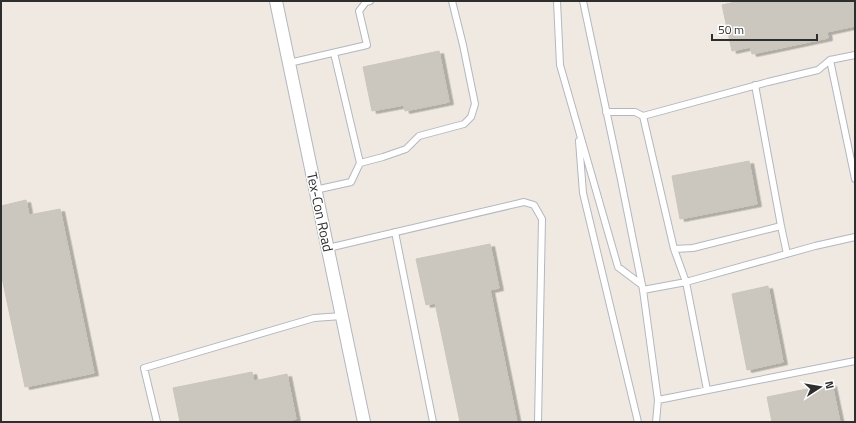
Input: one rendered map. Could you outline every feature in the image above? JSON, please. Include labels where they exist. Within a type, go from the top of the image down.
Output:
[{"type":"street","name":"Tex-Con Road","points":[[276,1],[364,422]]},
{"type":"lane","points":[[289,63],[367,45],[359,11],[366,2],[370,1]]},
{"type":"lane","points":[[360,163],[406,149],[419,136],[464,124],[471,117],[475,104],[452,1]]},
{"type":"lane","points":[[557,1],[560,65],[618,267],[642,287],[686,282],[815,246],[855,237]]},
{"type":"lane","points":[[583,1],[642,287],[658,400],[656,422]]},
{"type":"lane","points":[[315,190],[351,182],[360,163],[334,53]]},
{"type":"lane","points":[[606,112],[635,112],[643,116],[755,85],[818,70],[830,60],[855,55]]},
{"type":"lane","points":[[830,60],[855,179]]},
{"type":"lane","points":[[755,85],[787,254]]},
{"type":"lane","points":[[643,116],[674,249],[686,282],[707,390]]},
{"type":"lane","points":[[579,129],[583,193],[638,422]]},
{"type":"lane","points":[[328,248],[524,202],[534,206],[542,219],[538,422]]},
{"type":"lane","points":[[674,249],[694,248],[781,226]]},
{"type":"lane","points":[[395,232],[433,422]]},
{"type":"lane","points":[[157,422],[144,368],[314,318],[342,316]]},
{"type":"lane","points":[[658,400],[855,361]]},
{"type":"building","points":[[739,1],[855,1],[855,26],[827,32],[828,38],[752,54],[750,47],[732,51],[722,5]]},
{"type":"building","points":[[439,51],[449,102],[405,111],[404,105],[372,111],[363,67]]},
{"type":"building","points":[[749,161],[757,204],[680,219],[672,176]]},
{"type":"building","points":[[26,200],[29,215],[60,209],[94,373],[25,387],[1,273],[1,206]]},
{"type":"building","points":[[490,244],[499,288],[490,290],[517,422],[460,422],[435,303],[426,305],[416,259]]},
{"type":"building","points":[[768,286],[783,362],[747,370],[732,294]]},
{"type":"building","points":[[252,372],[254,381],[287,374],[296,419],[282,422],[180,422],[173,388]]},
{"type":"building","points":[[832,384],[840,422],[772,422],[767,397]]}]
